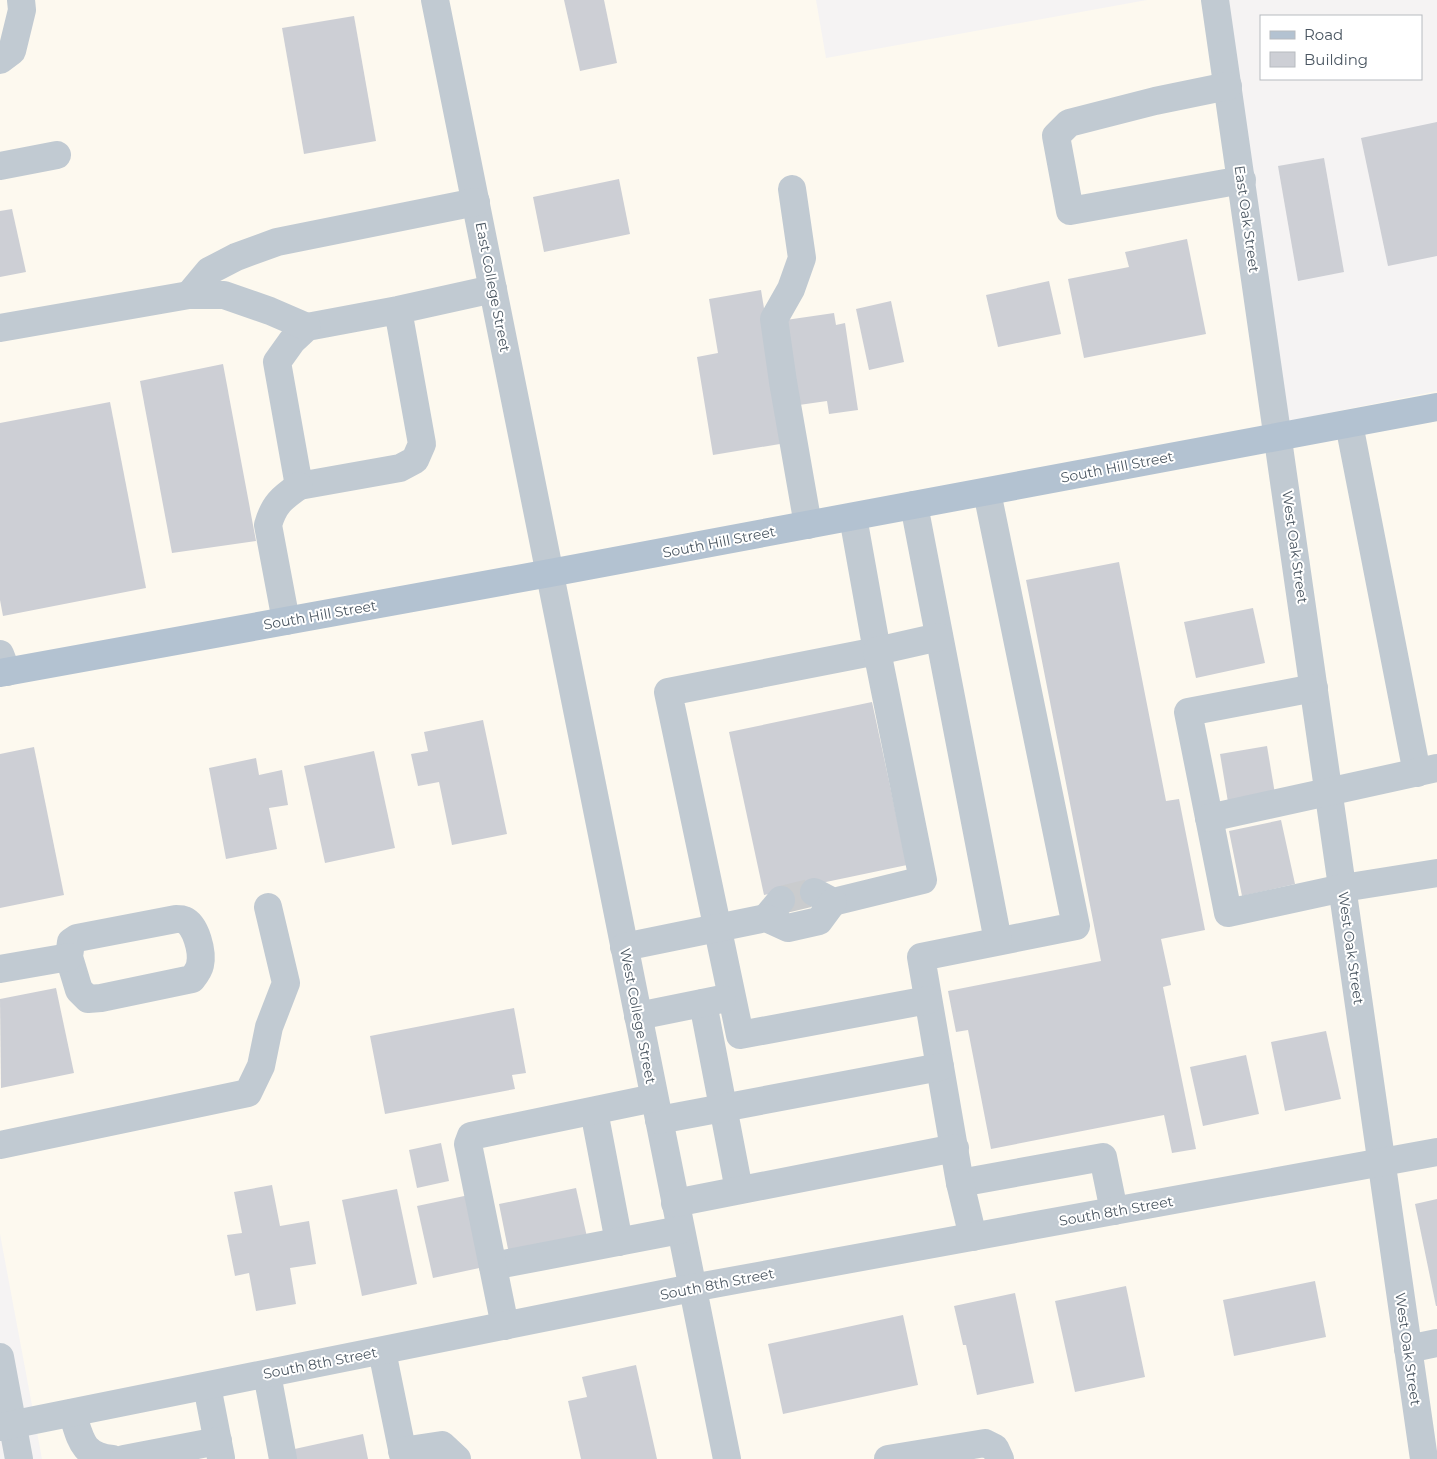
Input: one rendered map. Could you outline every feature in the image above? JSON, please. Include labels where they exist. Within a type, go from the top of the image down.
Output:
[{"type":"main road","name":"South Hill Street","points":[[2,666],[286,621],[1437,407]]},
{"type":"street","points":[[0,60],[12,51],[22,10],[21,0]]},
{"type":"street","name":"East College Street","points":[[435,0],[550,573]]},
{"type":"street","name":"East Oak Street","points":[[1216,0],[1279,437]]},
{"type":"street","points":[[1228,86],[1069,123],[1056,136],[1070,211],[1242,180]]},
{"type":"street","points":[[0,166],[57,155]]},
{"type":"street","points":[[792,189],[802,258],[791,289],[774,319],[782,382],[808,525]]},
{"type":"street","points":[[189,296],[209,271],[236,257],[277,242],[476,202]]},
{"type":"street","points":[[0,328],[189,296],[224,295],[307,326],[398,310],[493,289]]},
{"type":"street","points":[[286,621],[268,525],[272,512],[282,498],[299,486],[400,468],[415,460],[422,444],[398,310]]},
{"type":"street","points":[[299,486],[277,362],[292,341],[307,326]]},
{"type":"street","points":[[1209,818],[1427,771],[1349,424]]},
{"type":"street","name":"West Oak Street","points":[[1279,437],[1408,1349],[1428,1420],[1424,1459]]},
{"type":"street","points":[[973,1237],[960,1183],[921,957],[1076,926],[987,492]]},
{"type":"street","points":[[914,505],[998,941]]},
{"type":"street","points":[[624,947],[717,927],[774,909],[788,928],[819,921],[823,897],[923,880],[877,651],[853,517]]},
{"type":"street","name":"West College Street","points":[[550,573],[727,1459]]},
{"type":"street","points":[[928,1000],[740,1035],[668,692],[940,637]]},
{"type":"street","points":[[1314,688],[1188,712],[1228,913],[1343,888],[1437,873]]},
{"type":"street","points":[[0,1145],[248,1093],[261,1066],[269,1027],[286,983],[268,907]]},
{"type":"street","points":[[176,919],[184,920],[192,926],[199,943],[201,963],[198,972],[192,979],[88,999],[79,990],[69,957],[71,942],[77,938],[176,919]]},
{"type":"street","points":[[0,969],[69,957]]},
{"type":"street","points":[[638,1016],[732,997]]},
{"type":"street","points":[[703,1002],[739,1190]]},
{"type":"street","points":[[505,1326],[468,1144],[471,1136],[594,1111],[724,1107],[940,1067]]},
{"type":"street","points":[[594,1111],[619,1242]]},
{"type":"street","points":[[675,1203],[954,1148]]},
{"type":"street","name":"South 8th Street","points":[[6,1426],[692,1288],[1437,1152]]},
{"type":"street","points":[[960,1183],[1103,1157],[1114,1211]]},
{"type":"street","points":[[493,1266],[680,1230]]},
{"type":"street","points":[[1408,1349],[1437,1343]]},
{"type":"street","points":[[382,1351],[403,1455],[442,1445],[456,1459]]},
{"type":"street","points":[[0,1357],[6,1426],[19,1459]]},
{"type":"street","points":[[267,1374],[284,1459]]},
{"type":"street","points":[[124,1459],[220,1450],[207,1386]]},
{"type":"street","points":[[72,1413],[83,1446],[98,1457],[112,1459]]},
{"type":"street","points":[[888,1459],[985,1443],[995,1448],[1000,1459]]},
{"type":"shaded area","points":[[0,0],[816,0],[826,58],[1147,0],[1220,0],[1274,424],[1437,391],[1437,1459],[42,1459],[0,1234]]},
{"type":"building","points":[[564,0],[604,0],[617,63],[580,71]]},
{"type":"building","points":[[354,16],[376,141],[304,154],[282,28]]},
{"type":"building","points":[[1437,122],[1437,256],[1388,266],[1361,138]]},
{"type":"building","points":[[1324,158],[1344,272],[1298,281],[1278,166]]},
{"type":"building","points":[[619,179],[630,234],[544,252],[533,197]]},
{"type":"building","points":[[12,209],[26,272],[0,277],[0,211]]},
{"type":"building","points":[[1187,239],[1206,334],[1084,358],[1068,279],[1129,267],[1125,252]]},
{"type":"building","points":[[1049,281],[1061,334],[998,347],[986,295]]},
{"type":"building","points":[[761,290],[786,443],[713,455],[697,357],[718,353],[709,299]]},
{"type":"building","points":[[891,301],[904,362],[869,370],[856,309]]},
{"type":"building","points":[[834,313],[836,325],[845,323],[858,410],[829,414],[827,401],[792,406],[779,321]]},
{"type":"building","points":[[223,364],[256,541],[172,553],[140,381]]},
{"type":"building","points":[[110,402],[146,588],[3,616],[0,600],[0,423]]},
{"type":"building","points":[[1119,562],[1166,801],[1179,799],[1205,930],[1161,939],[1171,985],[1163,987],[1196,1149],[1172,1153],[1164,1115],[991,1149],[968,1030],[956,1032],[948,991],[1101,961],[1026,580]]},
{"type":"building","points":[[1253,608],[1265,663],[1196,678],[1184,622]]},
{"type":"building","points":[[872,702],[907,865],[764,895],[729,732]]},
{"type":"building","points":[[483,720],[507,834],[452,845],[439,782],[418,786],[411,754],[428,751],[424,732]]},
{"type":"building","points":[[1267,746],[1275,794],[1228,802],[1220,754]]},
{"type":"building","points":[[34,747],[64,895],[0,908],[0,754]]},
{"type":"building","points":[[374,751],[395,848],[325,863],[304,766]]},
{"type":"building","points":[[256,758],[259,775],[282,770],[288,805],[269,808],[277,849],[226,859],[209,768]]},
{"type":"building","points":[[1281,820],[1295,884],[1242,896],[1229,831]]},
{"type":"building","points":[[56,988],[74,1073],[1,1088],[0,999]]},
{"type":"building","points":[[514,1008],[526,1073],[512,1075],[515,1089],[385,1114],[370,1036]]},
{"type":"building","points":[[1326,1031],[1341,1099],[1285,1111],[1271,1042]]},
{"type":"building","points":[[1246,1055],[1259,1114],[1203,1126],[1190,1067]]},
{"type":"building","points":[[441,1143],[449,1181],[417,1188],[409,1150]]},
{"type":"building","points":[[272,1185],[280,1226],[309,1221],[316,1264],[290,1268],[296,1304],[256,1311],[249,1273],[235,1276],[227,1235],[242,1233],[234,1192]]},
{"type":"building","points":[[576,1188],[587,1237],[509,1254],[499,1204]]},
{"type":"building","points":[[397,1189],[417,1284],[362,1296],[342,1200]]},
{"type":"building","points":[[469,1195],[484,1267],[433,1278],[417,1206]]},
{"type":"building","points":[[1437,1199],[1437,1306],[1436,1306],[1415,1204]]},
{"type":"building","points":[[1315,1281],[1326,1337],[1234,1356],[1223,1300]]},
{"type":"building","points":[[1126,1286],[1145,1377],[1075,1392],[1055,1301]]},
{"type":"building","points":[[1015,1293],[1034,1383],[977,1395],[966,1345],[963,1345],[954,1306]]},
{"type":"building","points":[[903,1315],[918,1385],[783,1414],[768,1344]]},
{"type":"building","points":[[636,1365],[657,1459],[581,1459],[568,1401],[587,1397],[582,1377]]},
{"type":"building","points":[[363,1434],[368,1459],[292,1459],[290,1450]]},
{"type":"tunnel","points":[[781,900],[814,892]]}]
